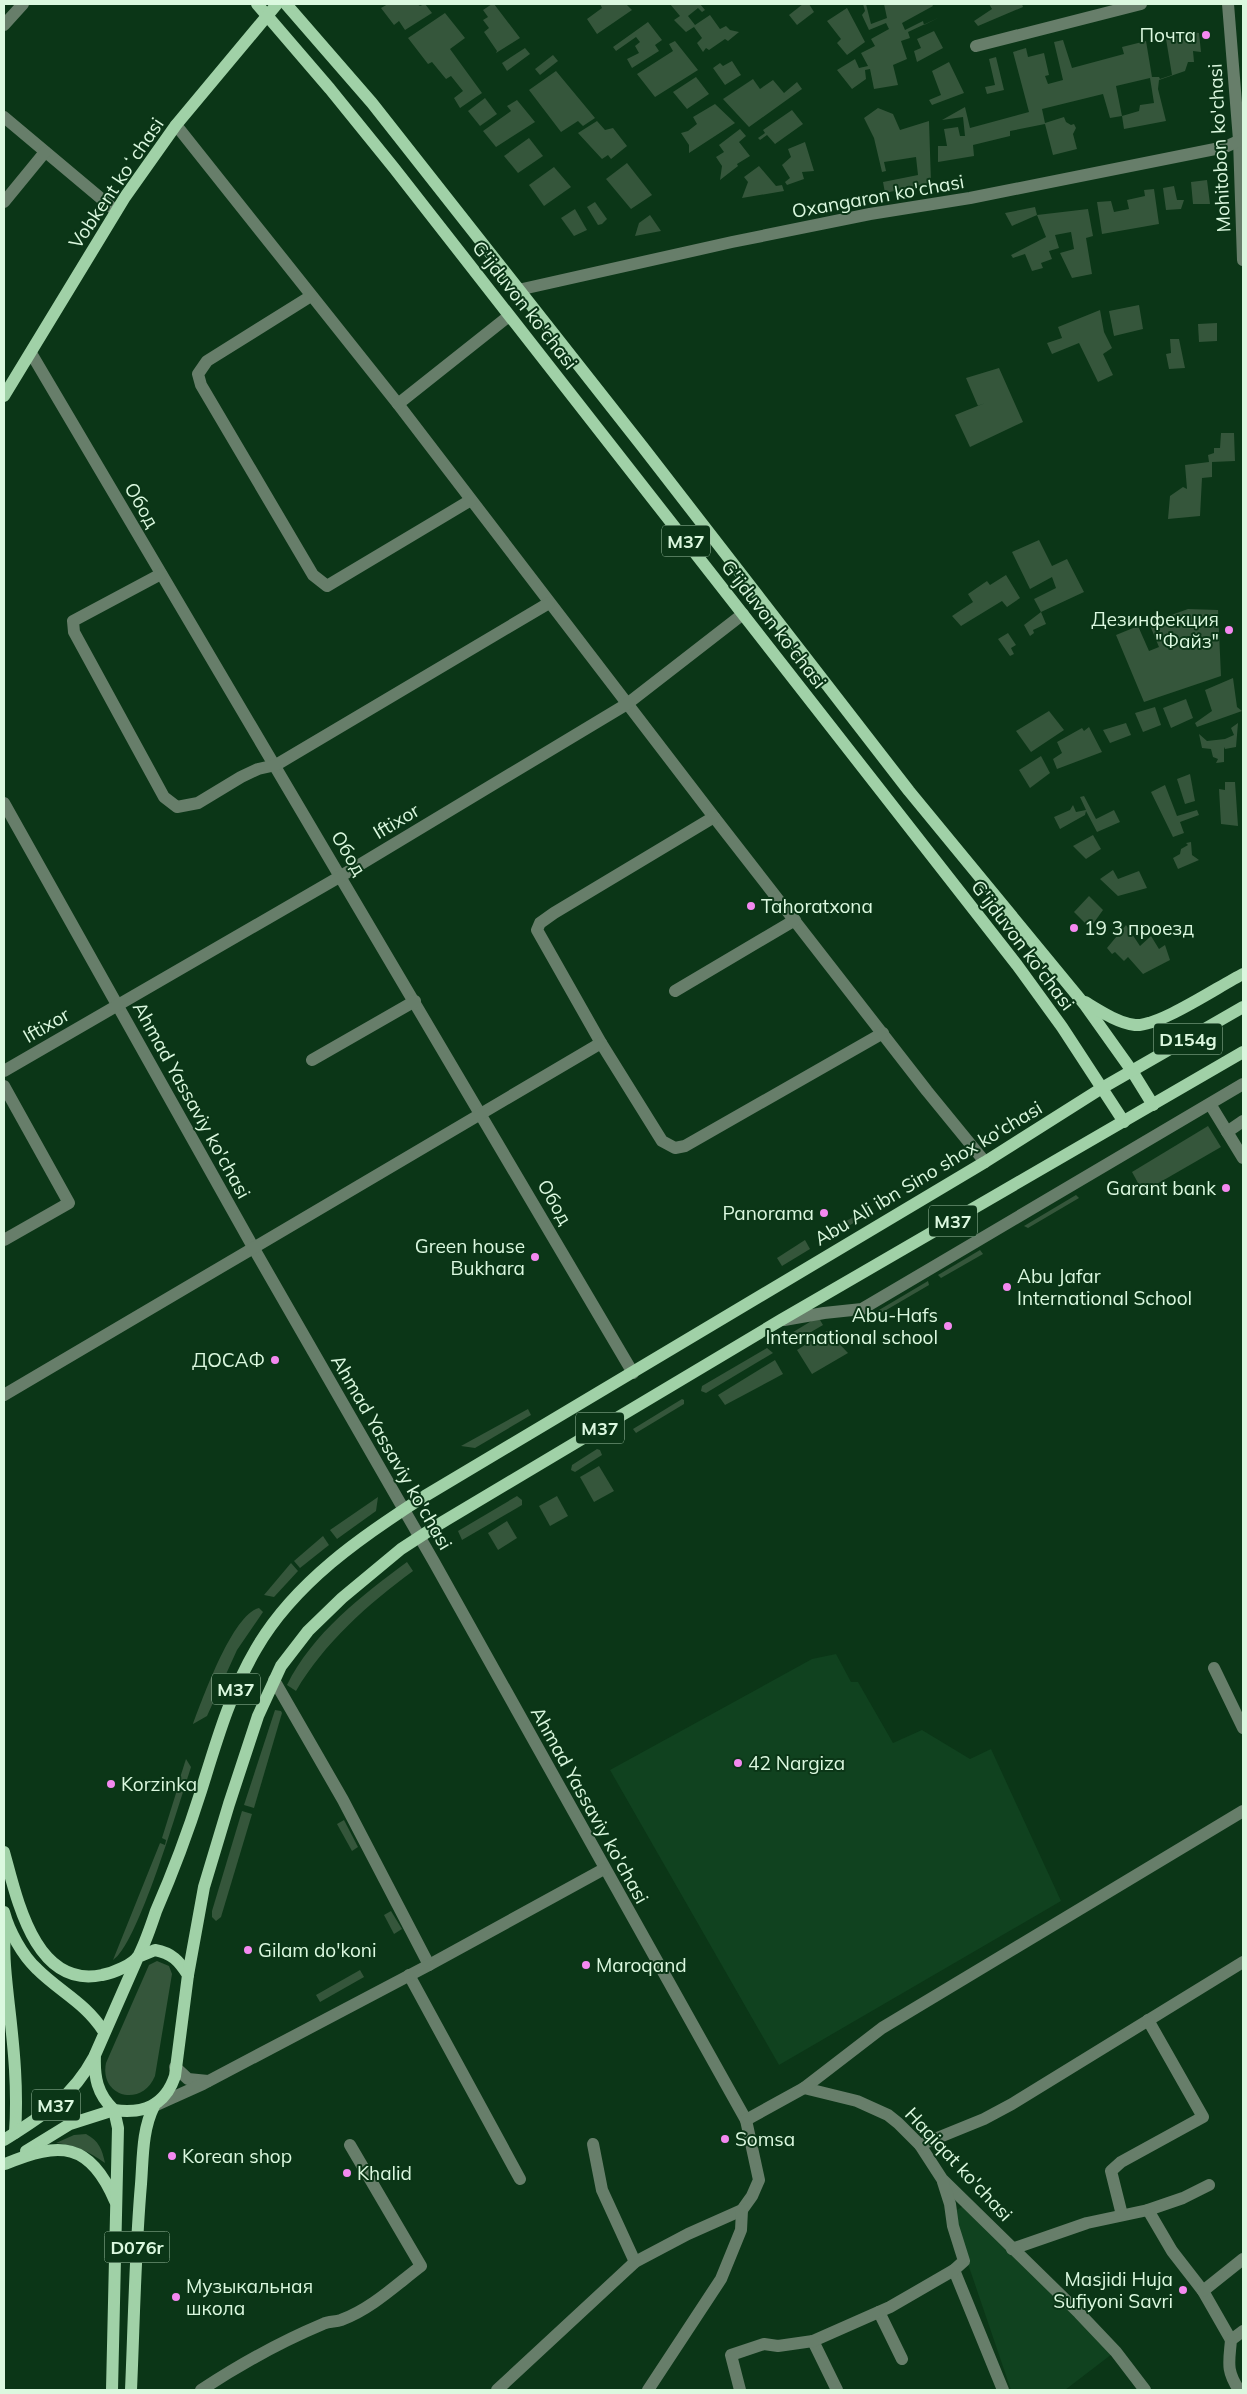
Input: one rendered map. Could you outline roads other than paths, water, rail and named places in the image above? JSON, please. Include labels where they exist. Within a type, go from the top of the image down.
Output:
[{"type":"main road","name":"G'ijduvon ko'chasi","points":[[257,4],[330,88],[1017,965],[1102,1088]]},
{"type":"main road","name":"Vobkent koʻchasi","points":[[4,396],[116,211],[176,125],[277,4]]},
{"type":"main road","name":"G'ijduvon ko'chasi","points":[[286,4],[372,103],[760,597],[909,791],[1077,996]]},
{"type":"main road","points":[[1077,996],[1120,1021],[1145,1024],[1168,1015],[1243,974]]},
{"type":"main road","name":"M37","points":[[4,2164],[70,2124],[114,2110],[128,2112],[154,2106],[171,2085],[204,1887],[252,1734],[274,1680],[292,1650],[325,1613],[360,1581],[419,1536],[781,1320],[1153,1105],[1132,1071],[1077,996]]},
{"type":"main road","name":"Abu Ali ibn Sino shox ko'chasi","points":[[633,1373],[985,1162],[1102,1088],[1243,1008]]},
{"type":"main road","name":"D154g","points":[[1153,1105],[1243,1052]]},
{"type":"main road","name":"M37","points":[[1102,1088],[1124,1122]]},
{"type":"main road","name":"M37","points":[[9,2137],[70,2093],[82,2078],[95,2055],[138,1957],[172,1872],[234,1693],[255,1650],[286,1609],[322,1572],[404,1509],[633,1373]]},
{"type":"main road","points":[[4,1852],[26,1924],[39,1946],[55,1964],[74,1975],[95,1976],[111,1973],[148,1952],[163,1952],[176,1959],[188,1975]]},
{"type":"main road","points":[[5,1917],[36,1968],[86,2008],[104,2032]]},
{"type":"main road","points":[[5,1917],[5,1959],[16,2076],[9,2137]]},
{"type":"main road","name":"M37","points":[[95,2055],[94,2071],[97,2086],[103,2098],[114,2110]]},
{"type":"main road","name":"D076r","points":[[131,2390],[138,2209],[144,2136],[149,2116],[154,2106]]},
{"type":"main road","name":"D076r","points":[[112,2390],[118,2128],[114,2110]]},
{"type":"main road","name":"D076r","points":[[4,2164],[29,2154],[44,2151],[59,2150],[76,2154],[89,2160],[98,2168],[117,2205]]},
{"type":"street","points":[[4,25],[23,4]]},
{"type":"street","points":[[976,46],[1138,4]]},
{"type":"street","name":"Mohitobon ko'chasi","points":[[1228,4],[1241,140],[1243,260]]},
{"type":"street","points":[[4,117],[116,211]]},
{"type":"street","points":[[176,125],[398,404],[714,817],[985,1162]]},
{"type":"street","name":"Oxangaron ko'chasi","points":[[518,290],[732,242],[870,214],[970,198],[1225,147],[1241,140]]},
{"type":"street","points":[[4,202],[46,152]]},
{"type":"street","points":[[311,296],[207,362],[198,374],[201,384],[313,575],[327,586],[471,500]]},
{"type":"street","points":[[398,404],[509,316]]},
{"type":"street","name":"Обод","points":[[31,353],[276,765],[633,1373]]},
{"type":"street","points":[[161,574],[73,621],[74,632],[164,797],[177,807],[198,803],[241,777],[258,769],[276,765],[549,603]]},
{"type":"street","name":"Iftixor","points":[[4,1072],[341,876],[627,704],[743,614]]},
{"type":"street","name":"Ahmad Yassaviy ko'chasi","points":[[4,803],[253,1247],[404,1509],[746,2120],[759,2180],[752,2196],[742,2210]]},
{"type":"street","points":[[714,817],[540,923],[537,930],[601,1044],[662,1142],[675,1148],[685,1146],[883,1033]]},
{"type":"street","points":[[675,991],[795,920]]},
{"type":"street","points":[[312,1060],[415,1001]]},
{"type":"street","points":[[4,1395],[601,1044]]},
{"type":"street","points":[[781,1320],[824,1313],[862,1310],[1243,1084]]},
{"type":"street","points":[[4,1086],[69,1203],[4,1240]]},
{"type":"street","points":[[1210,1104],[1243,1158]]},
{"type":"street","points":[[1227,1132],[1243,1121]]},
{"type":"street","points":[[1214,1668],[1243,1728]]},
{"type":"street","points":[[274,1680],[343,1800],[429,1965]]},
{"type":"street","points":[[746,2120],[804,2088],[882,2028],[1243,1811]]},
{"type":"street","points":[[154,2106],[208,2081],[429,1965],[604,1869]]},
{"type":"street","points":[[920,2145],[984,2119],[1012,2104],[1243,1962]]},
{"type":"street","points":[[409,1975],[520,2178]]},
{"type":"street","points":[[1122,2215],[1111,2172],[1120,2162],[1203,2117],[1148,2020]]},
{"type":"street","points":[[175,2066],[188,2079],[208,2081]]},
{"type":"street","name":"Haqiqat ko'chasi","points":[[804,2088],[858,2101],[898,2123],[920,2145],[942,2179],[1116,2352],[1145,2390]]},
{"type":"street","points":[[593,2144],[602,2190],[635,2262]]},
{"type":"street","points":[[202,2390],[226,2374],[284,2343],[325,2323],[341,2321],[366,2307],[421,2266],[350,2146]]},
{"type":"street","points":[[740,2390],[731,2355],[764,2344],[778,2346],[813,2341],[879,2312],[954,2270],[964,2261],[952,2226],[950,2204],[942,2179]]},
{"type":"street","points":[[1012,2249],[1087,2223],[1148,2210],[1183,2198],[1209,2185]]},
{"type":"street","points":[[498,2390],[635,2262],[688,2234],[742,2210],[741,2230],[721,2279],[648,2390]]},
{"type":"street","points":[[1148,2210],[1172,2251],[1203,2291],[1231,2340],[1228,2370],[1239,2390]]},
{"type":"street","points":[[1203,2291],[1243,2259]]},
{"type":"street","points":[[954,2270],[1003,2390]]},
{"type":"street","points":[[879,2312],[902,2359]]},
{"type":"street","points":[[1231,2340],[1243,2331]]},
{"type":"street","points":[[813,2341],[837,2390]]},
{"type":"place","name":"Почта","points":[[1206,35]]},
{"type":"place","name":"Дезинфекция \"Файз\"","points":[[1229,630]]},
{"type":"place","name":"Tahoratxona","points":[[751,906]]},
{"type":"place","name":"19 3 проезд","points":[[1074,928]]},
{"type":"place","name":"Garant bank","points":[[1226,1188]]},
{"type":"place","name":"Panorama","points":[[824,1213]]},
{"type":"place","name":"Green house Bukhara","points":[[535,1257]]},
{"type":"place","name":"Abu Jafar International School","points":[[1007,1287]]},
{"type":"place","name":"Abu-Hafs International school","points":[[948,1326]]},
{"type":"place","name":"ДОСАФ","points":[[275,1360]]},
{"type":"place","name":"42 Nargiza","points":[[738,1763]]},
{"type":"place","name":"Korzinka","points":[[111,1784]]},
{"type":"place","name":"Gilam do'koni","points":[[248,1950]]},
{"type":"place","name":"Maroqand","points":[[586,1965]]},
{"type":"place","name":"Somsa","points":[[725,2139]]},
{"type":"place","name":"Korean shop","points":[[172,2156]]},
{"type":"place","name":"Khalid","points":[[347,2173]]},
{"type":"place","name":"Masjidi Huja Sufiyoni Savri","points":[[1183,2290]]},
{"type":"place","name":"Музыкальная школа","points":[[176,2297]]}]
